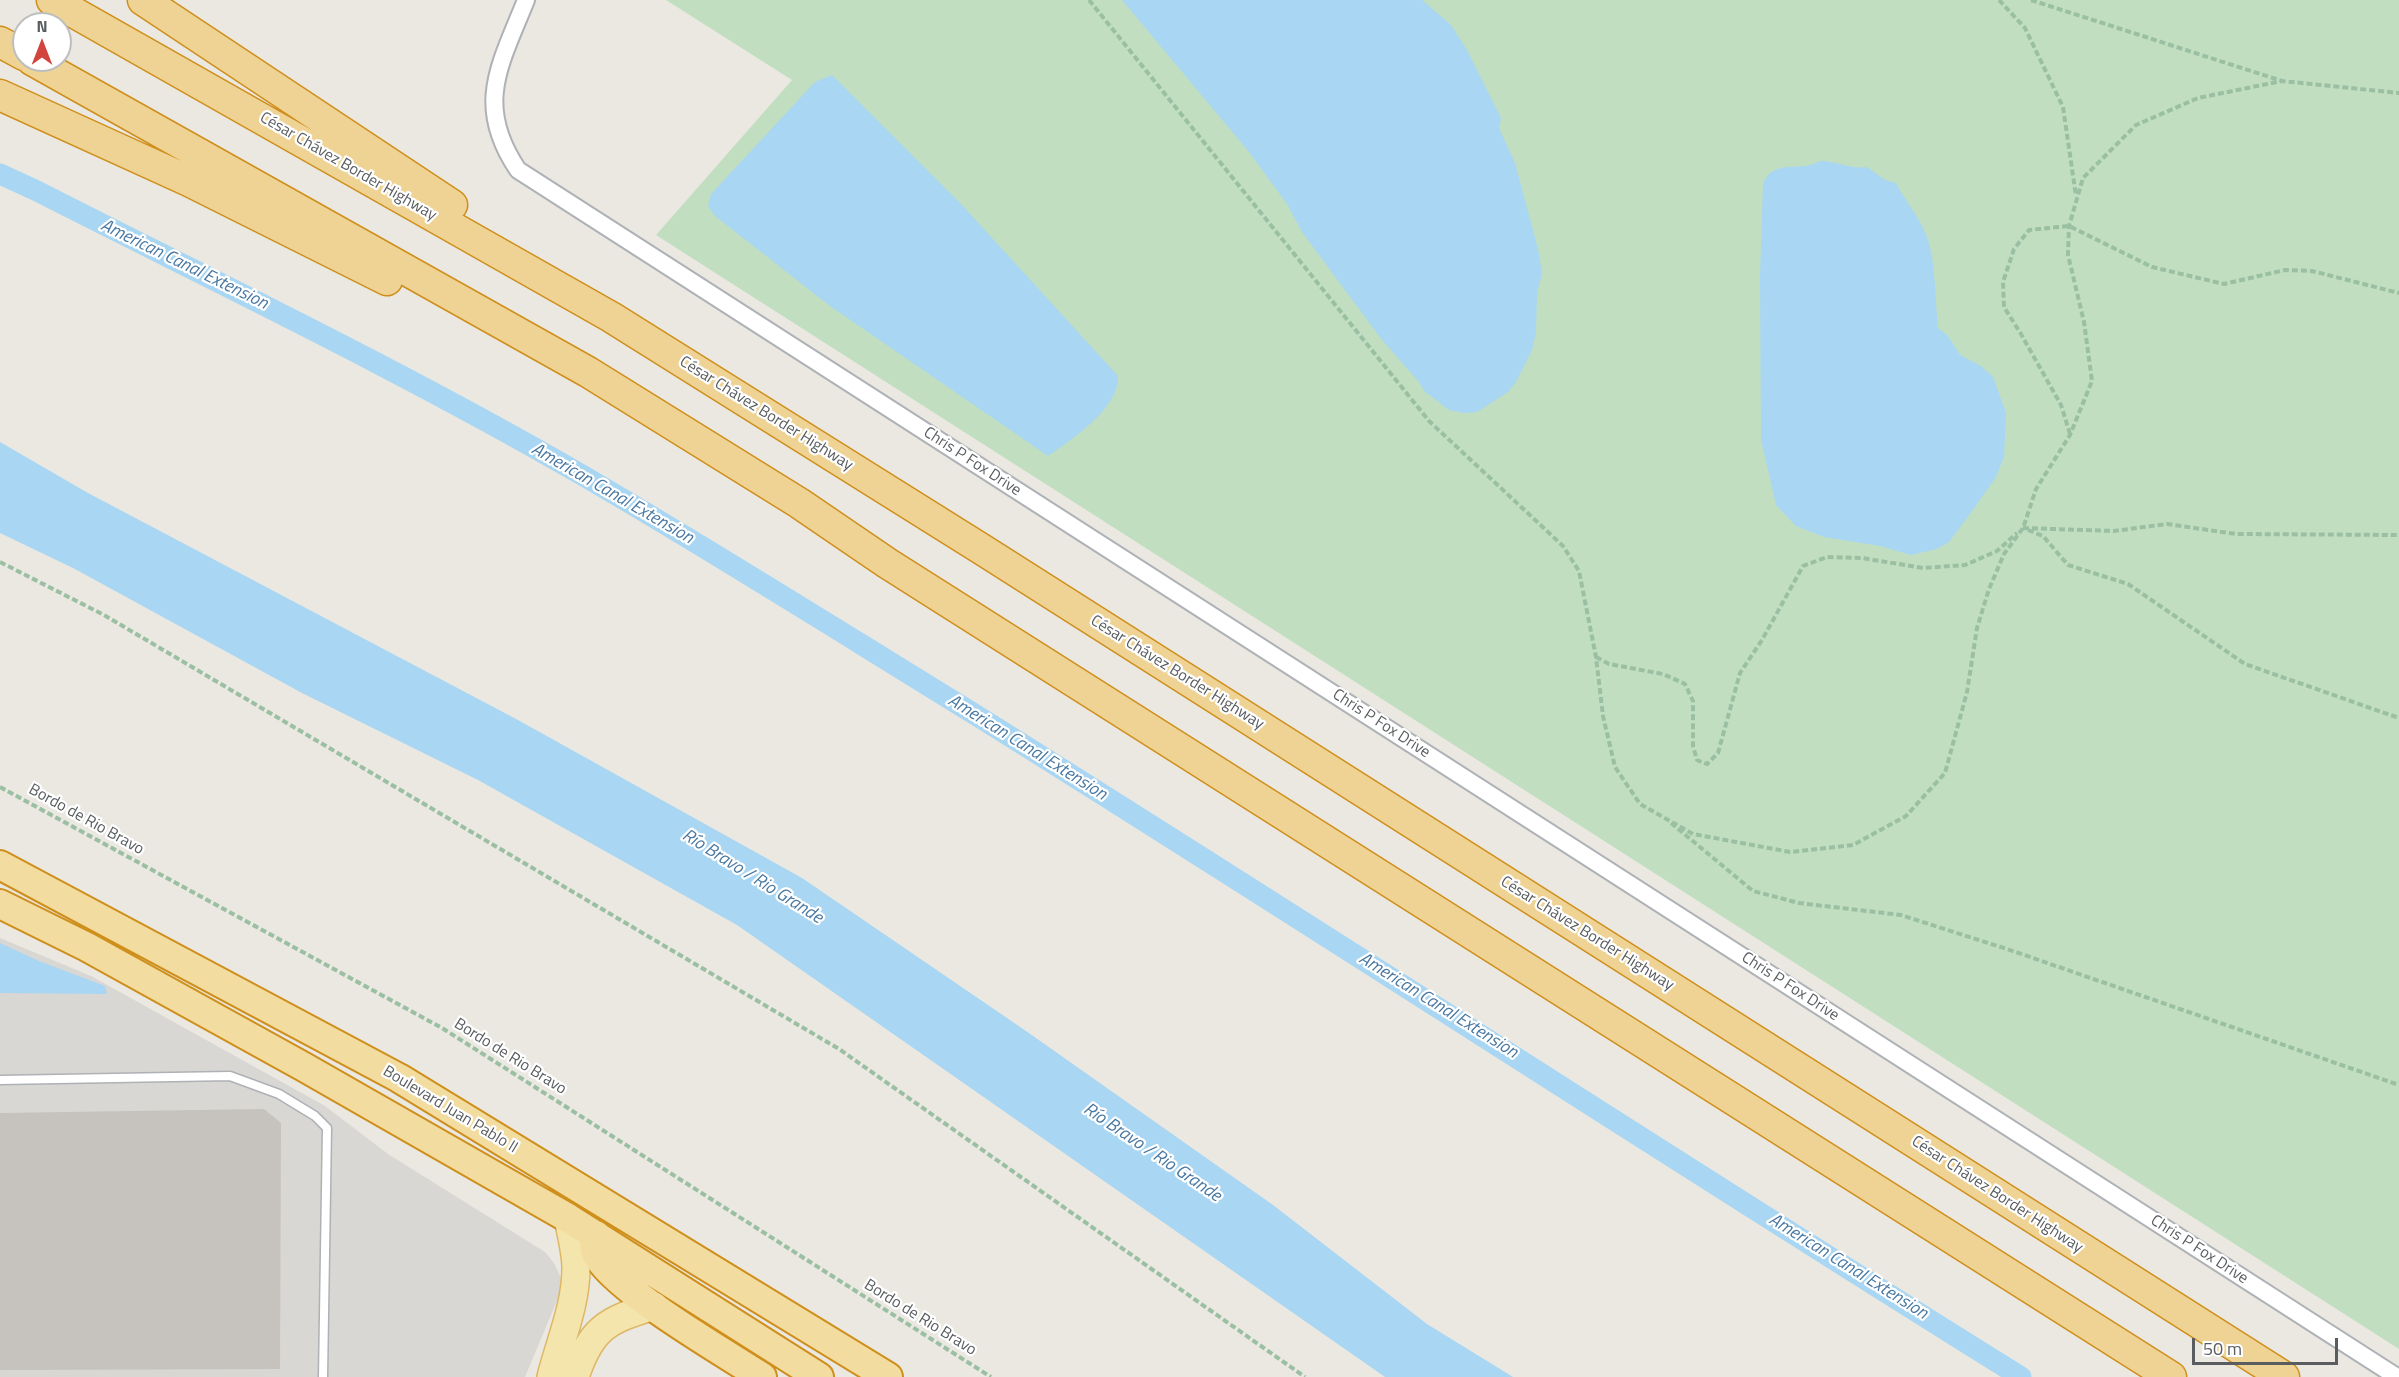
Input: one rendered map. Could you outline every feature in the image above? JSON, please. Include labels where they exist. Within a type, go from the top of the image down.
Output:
[{"type":"highway","name":"César Chávez Border Highway","points":[[52,0],[611,317],[2284,1377]]},
{"type":"highway","points":[[143,0],[485,227],[611,317]]},
{"type":"highway","points":[[53,72],[588,372],[799,503],[897,569],[2171,1377]]},
{"type":"highway","points":[[0,95],[189,181],[471,321],[588,372]]},
{"type":"highway","name":"Boulevard Juan Pablo II","points":[[0,865],[399,1078],[888,1377]]},
{"type":"highway","name":"Boulevard Juan Pablo II","points":[[0,904],[118,964],[568,1218],[819,1377]]},
{"type":"highway","points":[[596,1235],[594,1242],[596,1253],[611,1273],[654,1306],[762,1377]]},
{"type":"highway","points":[[827,1339],[858,1377]]},
{"type":"main road","points":[[551,1377],[571,1309],[575,1285],[576,1266],[568,1218]]},
{"type":"main road","points":[[575,1377],[592,1339],[606,1324],[620,1316],[654,1306]]},
{"type":"street","name":"Chris P Fox Drive","points":[[526,0],[498,71],[494,93],[497,132],[518,170],[2397,1377]]},
{"type":"lane","points":[[0,1080],[230,1076],[279,1095],[315,1116],[327,1128],[323,1377]]},
{"type":"path","points":[[1089,0],[1430,421],[1563,546],[1579,571],[1596,657],[1603,716],[1615,767],[1640,804],[1694,834],[1790,852],[1853,845],[1906,816],[1945,773],[1966,692],[1977,628],[1989,589],[2004,554],[2023,528],[2036,489],[2070,435],[2092,381],[2084,322],[2068,255],[2069,226],[2083,178],[2136,125],[2198,98],[2282,81]]},
{"type":"path","points":[[1999,0],[2025,28],[2063,107],[2077,200]]},
{"type":"path","points":[[2031,0],[2282,81],[2399,93]]},
{"type":"path","points":[[2070,435],[2061,405],[2004,308],[2002,282],[2014,249],[2029,231],[2069,226],[2152,267],[2224,284],[2285,270],[2312,271],[2399,293]]},
{"type":"path","points":[[1596,657],[1610,664],[1664,674],[1685,684],[1693,701],[1693,746],[1697,760],[1707,764],[1718,753],[1740,673],[1762,640],[1803,566],[1827,556],[1862,558],[1923,568],[1965,565],[1997,551],[2023,528],[2114,531],[2167,524],[2236,534],[2399,535]]},
{"type":"path","points":[[2023,528],[2043,536],[2068,565],[2128,584],[2245,664],[2399,718]]},
{"type":"path","points":[[0,562],[104,615],[839,1049],[1305,1377]]},
{"type":"path","name":"Bordo de Rio Bravo","points":[[0,786],[442,1028],[991,1377]]},
{"type":"path","points":[[1664,817],[1754,891],[1799,903],[1901,915],[2007,949],[2399,1085]]},
{"type":"shaded area","points":[[0,938],[91,976],[325,1106],[388,1154],[545,1252],[554,1263],[562,1280],[559,1296],[525,1377],[0,1377]]},
{"type":"green space","points":[[666,0],[2399,0],[2399,1349],[656,235],[792,80]]},
{"type":"water","points":[[1122,0],[1422,0],[1451,25],[1467,50],[1501,118],[1499,128],[1515,163],[1538,249],[1542,274],[1537,292],[1536,332],[1532,350],[1516,382],[1508,392],[1477,412],[1464,413],[1449,410],[1424,391],[1419,382],[1382,340],[1302,232],[1287,204],[1249,152]]},
{"type":"water","points":[[832,75],[961,204],[1118,376],[1111,400],[1103,411],[1081,432],[1048,456],[830,306],[715,216],[708,206],[711,194],[815,82]]},
{"type":"water","points":[[1820,161],[1867,167],[1885,180],[1896,183],[1922,226],[1931,250],[1938,328],[1948,336],[1960,355],[1981,366],[1993,377],[2006,413],[2004,457],[1996,477],[1949,542],[1937,549],[1911,555],[1880,546],[1824,537],[1796,526],[1776,505],[1761,440],[1760,276],[1763,183],[1776,170],[1809,166]]},
{"type":"water","name":"Río Bravo / Rio Grande","points":[[0,442],[88,493],[518,720],[802,878],[1026,1031],[1273,1205],[1427,1324],[1513,1377],[1385,1377],[737,925],[478,780],[302,693],[73,568],[0,533]]},
{"type":"water","points":[[0,943],[39,961],[105,986],[107,994],[0,993]]},
{"type":"building","points":[[264,1109],[281,1123],[280,1369],[0,1370],[0,1113]]},
{"type":"waterway","name":"American Canal Extension","points":[[0,174],[379,364],[515,437],[632,504],[1110,799],[2021,1377]]}]
